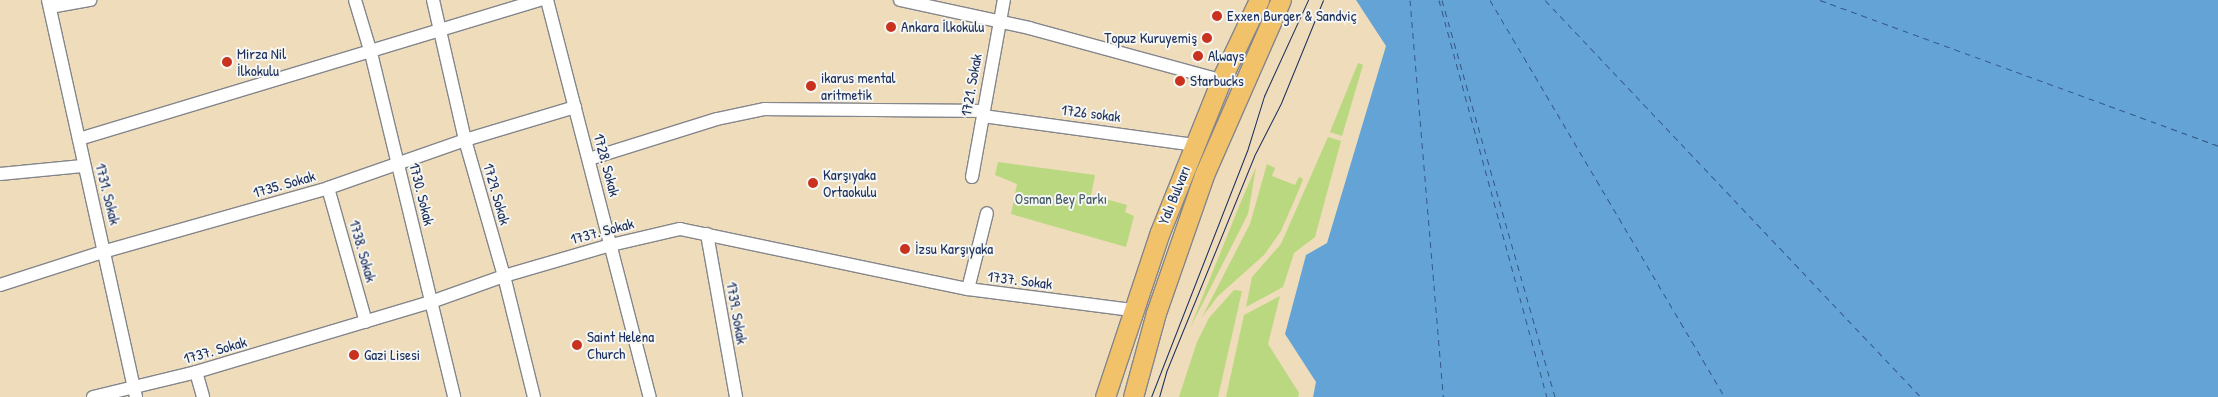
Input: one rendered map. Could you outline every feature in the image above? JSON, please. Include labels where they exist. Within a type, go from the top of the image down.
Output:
[{"type":"main road","name":"Yalı Bulvarı","points":[[1105,397],[1132,310],[1194,145],[1221,80],[1259,0]]},
{"type":"main road","name":"Yalı Bulvarı","points":[[1133,397],[1156,313],[1204,175],[1281,0]]},
{"type":"street","points":[[49,3],[90,0]]},
{"type":"street","name":"1730. Sokak","points":[[355,0],[371,53],[454,397]]},
{"type":"street","name":"1729. Sokak","points":[[433,0],[465,140],[504,276],[534,397]]},
{"type":"street","points":[[79,139],[371,53],[540,0]]},
{"type":"street","name":"1728. Sokak","points":[[547,0],[650,397]]},
{"type":"street","points":[[900,0],[999,21],[1221,80]]},
{"type":"street","name":"1721. Sokak","points":[[972,177],[1004,0]]},
{"type":"street","name":"1731. Sokak","points":[[49,3],[79,139],[83,166],[106,251],[135,392]]},
{"type":"street","name":"1735. Sokak","points":[[0,286],[106,251],[328,188],[465,140],[575,106]]},
{"type":"street","name":"1726 sokak","points":[[589,159],[716,119],[765,109],[983,114],[1194,145]]},
{"type":"street","points":[[0,174],[83,166]]},
{"type":"street","name":"1738. Sokak","points":[[328,188],[366,322]]},
{"type":"street","points":[[968,289],[987,212]]},
{"type":"street","name":"1737. Sokak","points":[[93,397],[135,392],[431,302],[504,276],[610,245],[680,229],[968,289],[1132,310]]},
{"type":"street","name":"1739. Sokak","points":[[707,234],[736,397]]},
{"type":"street","points":[[196,372],[203,397]]},
{"type":"green space","points":[[1358,63],[1363,65],[1342,136],[1330,132]]},
{"type":"green space","points":[[1328,137],[1341,141],[1315,237],[1294,253],[1283,287],[1246,307],[1252,277],[1281,244]]},
{"type":"green space","name":"Osman Bey Parkı","points":[[998,162],[1095,175],[1091,195],[1127,205],[1125,212],[1134,216],[1126,247],[1011,214],[1017,184],[995,175]]},
{"type":"green space","points":[[1267,164],[1275,168],[1272,176],[1295,185],[1299,177],[1303,179],[1298,192],[1281,231],[1264,255],[1218,296],[1202,317],[1250,224]]},
{"type":"green space","points":[[1256,167],[1248,214],[1190,328],[1240,204]]},
{"type":"green space","points":[[1234,290],[1242,291],[1218,397],[1179,397],[1197,342],[1209,318]]},
{"type":"green space","points":[[1280,296],[1268,344],[1299,393],[1298,397],[1226,397],[1244,315]]},
{"type":"water","points":[[1356,0],[2218,0],[2218,397],[1313,397],[1316,382],[1285,334],[1306,255],[1327,243],[1386,46]]},
{"type":"ferry route","points":[[1410,0],[1443,397]]},
{"type":"ferry route","points":[[1439,0],[1547,397]]},
{"type":"ferry route","points":[[1442,0],[1555,397]]},
{"type":"ferry route","points":[[1490,0],[1725,397]]},
{"type":"ferry route","points":[[1545,0],[1921,397]]},
{"type":"ferry route","points":[[1820,0],[2218,146]]},
{"type":"tram line","points":[[1151,397],[1247,151],[1264,96],[1308,0]]},
{"type":"tram line","points":[[1159,397],[1166,372],[1254,156],[1281,103],[1323,0]]},
{"type":"place","name":"Exxen Burger & Sandviç","points":[[1217,16]]},
{"type":"place","name":"Ankara İlkokulu","points":[[891,27]]},
{"type":"place","name":"Topuz Kuruyemiş","points":[[1207,38]]},
{"type":"place","name":"Always","points":[[1198,56]]},
{"type":"place","name":"Mirza Nil İlkokulu","points":[[227,62]]},
{"type":"place","name":"Starbucks","points":[[1180,81]]},
{"type":"place","name":"ikarus mental aritmetik","points":[[811,86]]},
{"type":"place","name":"Karşıyaka Ortaokulu","points":[[813,183]]},
{"type":"place","name":"İzsu Karşıyaka","points":[[905,249]]},
{"type":"place","name":"Saint Helena Church","points":[[577,345]]},
{"type":"place","name":"Gazi Lisesi","points":[[354,355]]}]
